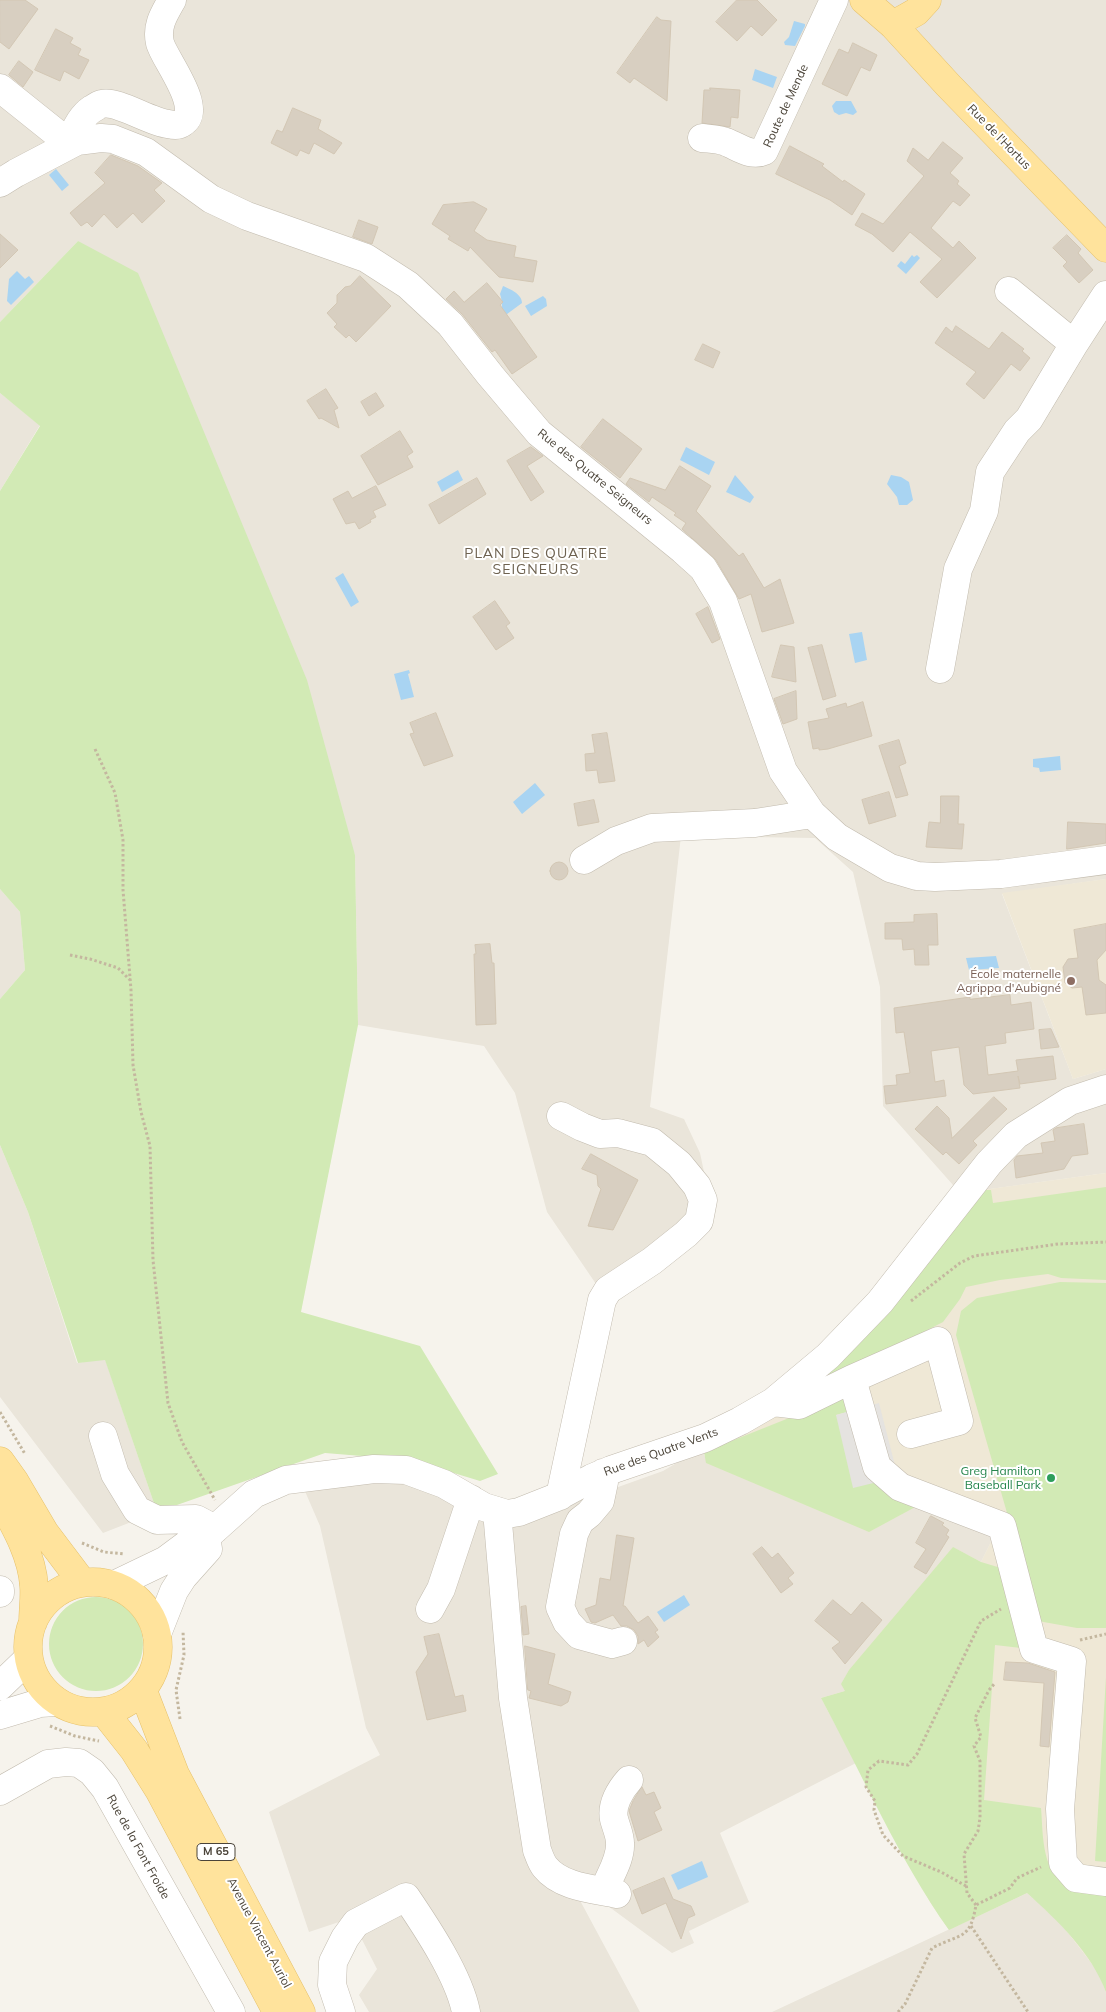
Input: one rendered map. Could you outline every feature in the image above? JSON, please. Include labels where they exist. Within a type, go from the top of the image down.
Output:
[{"type":"main road","points":[[864,0],[893,25],[916,12],[927,0]]},
{"type":"main road","name":"Rue de l'Hortus","points":[[893,25],[948,85],[1106,248]]},
{"type":"main road","points":[[0,1461],[16,1482],[45,1533],[82,1582]]},
{"type":"main road","points":[[0,1499],[25,1549],[32,1571],[34,1587],[33,1622]]},
{"type":"main road","points":[[82,1582],[114,1585],[137,1598],[153,1620],[170,1631],[159,1649],[157,1664],[151,1678],[143,1691],[125,1705],[104,1712],[52,1713],[28,1659],[29,1634],[33,1622],[44,1603],[62,1590],[82,1582]]},
{"type":"main road","name":"Avenue Vincent Auriol","points":[[143,1691],[175,1774],[302,2012]]},
{"type":"main road","name":"Avenue Vincent Auriol","points":[[104,1712],[134,1750],[159,1790],[277,2012]]},
{"type":"street","points":[[0,88],[70,144],[76,127],[89,111],[103,103],[120,106],[157,123],[175,125],[183,122],[187,118],[188,108],[183,88],[160,44],[159,30],[162,17],[172,0]]},
{"type":"street","name":"Route de Mende","points":[[702,138],[724,141],[748,152],[758,154],[764,151],[834,0]]},
{"type":"street","name":"Rue des Quatre Seigneurs","points":[[0,183],[70,144],[88,139],[101,138],[113,140],[146,152],[211,199],[247,216],[366,258],[408,286],[450,324],[490,375],[539,432],[703,568],[723,601],[783,771],[812,814],[848,845],[890,868],[917,876],[1001,874],[1106,860]]},
{"type":"street","points":[[1008,291],[1074,344]]},
{"type":"street","points":[[940,669],[958,569],[984,511],[990,472],[1017,431],[1029,419],[1106,295]]},
{"type":"street","points":[[584,860],[616,841],[652,828],[755,823],[812,814]]},
{"type":"street","name":"Rue des Quatre Vents","points":[[114,1585],[166,1560],[197,1536],[216,1527],[254,1494],[286,1480],[374,1469],[406,1470],[444,1484],[484,1507],[507,1514],[519,1512],[560,1496],[602,1473],[705,1438],[740,1421],[773,1402],[828,1356],[880,1302],[989,1163],[1016,1135],[1070,1101],[1106,1089]]},
{"type":"street","points":[[560,1496],[602,1300],[608,1290],[652,1261],[686,1234],[699,1221],[703,1200],[697,1186],[679,1164],[652,1142],[618,1133],[600,1134],[561,1116]]},
{"type":"street","points":[[773,1402],[799,1405],[852,1379],[938,1342],[959,1421],[911,1434]]},
{"type":"street","points":[[852,1379],[877,1467],[900,1487],[1002,1526],[1034,1649],[1072,1661],[1060,1808],[1063,1863],[1076,1878],[1106,1882]]},
{"type":"street","points":[[103,1436],[115,1474],[137,1510],[157,1520],[196,1520],[216,1527],[208,1548],[183,1577],[174,1591],[170,1631]]},
{"type":"street","points":[[602,1473],[604,1482],[600,1501],[590,1514],[580,1521],[574,1534],[560,1607],[567,1622],[579,1635],[612,1644],[623,1641]]},
{"type":"street","points":[[430,1609],[441,1589],[471,1499]]},
{"type":"street","points":[[497,1511],[513,1698],[536,1850],[544,1866],[555,1877],[576,1886],[611,1893],[620,1843],[614,1816],[615,1802],[621,1789],[629,1780]]},
{"type":"street","points":[[0,1686],[28,1659]]},
{"type":"street","points":[[0,1716],[40,1703],[52,1713]]},
{"type":"street","name":"Rue de la Font Froide","points":[[0,1791],[48,1764],[79,1763],[92,1772],[110,1796],[231,2012]]},
{"type":"street","points":[[341,2012],[332,1985],[333,1962],[345,1938],[356,1923],[406,1897],[422,1920],[463,1994],[466,2012]]},
{"type":"path","points":[[95,749],[115,793],[123,840],[123,890],[134,1065],[141,1112],[150,1146],[154,1260],[168,1403],[182,1442],[209,1490],[216,1527]]},
{"type":"path","points":[[70,955],[90,958],[118,968],[130,980]]},
{"type":"path","points":[[908,1303],[960,1263],[974,1256],[1058,1244],[1106,1242]]},
{"type":"path","points":[[0,1412],[28,1458]]},
{"type":"path","points":[[82,1543],[104,1552],[128,1555]]},
{"type":"path","points":[[966,1886],[941,1872],[904,1856],[883,1834],[874,1810],[875,1801],[866,1787],[868,1770],[879,1761],[908,1765],[918,1754],[981,1621],[1021,1597]]},
{"type":"path","points":[[170,1631],[184,1655],[176,1690],[180,1720]]},
{"type":"path","points":[[976,1905],[967,1893],[964,1854],[978,1831],[980,1818],[980,1761],[974,1746],[981,1737],[975,1718],[988,1690],[995,1683]]},
{"type":"path","points":[[52,1713],[75,1736],[101,1742]]},
{"type":"path","points":[[976,1905],[1010,1888],[1017,1878],[1040,1866],[1068,1868]]},
{"type":"path","points":[[898,2012],[905,2004],[932,1948],[967,1933],[971,1926],[976,1905]]},
{"type":"path","points":[[971,1926],[1028,2012]]},
{"type":"shaded area","points":[[0,0],[1106,0],[1106,879],[1002,894],[1073,1079],[1106,1069],[1106,1173],[983,1190],[968,1208],[953,1185],[883,1106],[880,987],[853,872],[815,838],[681,836],[650,1107],[684,1119],[700,1153],[708,1191],[688,1247],[611,1306],[547,1212],[515,1093],[484,1046],[358,1025],[355,855],[78,241],[0,322]]},
{"type":"shaded area","points":[[0,393],[40,425],[0,491]]},
{"type":"shaded area","name":"École maternelle Agrippa d'Aubigné","points":[[1106,879],[1106,1069],[1073,1079],[1002,893]]},
{"type":"shaded area","points":[[0,889],[20,912],[25,970],[0,999]]},
{"type":"shaded area","points":[[0,1145],[28,1212],[77,1363],[105,1359],[157,1512],[103,1533],[0,1397]]},
{"type":"shaded area","points":[[1106,1173],[1106,1992],[1099,1973],[1059,1921],[1027,1893],[949,1930],[930,1902],[866,1786],[856,1763],[821,1698],[845,1691],[841,1684],[849,1670],[953,1547],[981,1562],[997,1530],[919,1505],[869,1532],[706,1463],[740,1427],[982,1190]]},
{"type":"shaded area","points":[[879,1403],[898,1477],[853,1488],[836,1415]]},
{"type":"shaded area","points":[[702,1448],[707,1463],[919,1505],[997,1530],[981,1562],[953,1548],[845,1691],[821,1698],[856,1763],[720,1833],[749,1902],[689,1931],[694,1943],[672,1953],[593,1895],[576,1893],[640,2012],[369,2012],[359,1995],[377,1969],[351,1918],[309,1932],[269,1812],[380,1755],[366,1728],[320,1526],[304,1489],[346,1471],[410,1483],[449,1502],[509,1526],[663,1471]]},
{"type":"shaded area","points":[[1027,1893],[1059,1921],[1099,1973],[1106,1992],[1106,2012],[772,2012]]},
{"type":"green space","points":[[78,241],[138,273],[307,680],[355,855],[358,1025],[301,1312],[420,1346],[498,1474],[480,1481],[411,1460],[325,1453],[157,1512],[105,1360],[78,1363],[28,1212],[0,1145],[0,999],[25,970],[20,912],[0,889],[0,491],[40,426],[0,393],[0,322]]},
{"type":"green space","points":[[1106,1187],[1106,1280],[1061,1278],[1048,1274],[1000,1280],[966,1287],[960,1299],[943,1322],[816,1387],[821,1375],[982,1190],[991,1190],[993,1203]]},
{"type":"green space","name":"Greg Hamilton Baseball Park","points":[[1060,1282],[1106,1283],[1106,1628],[1077,1628],[1038,1621],[956,1335],[961,1311],[977,1298]]},
{"type":"green space","points":[[844,1396],[847,1412],[836,1415],[879,1482],[919,1505],[869,1532],[706,1463],[704,1452]]},
{"type":"green space","points":[[953,1547],[981,1562],[1001,1568],[1021,1648],[995,1645],[984,1800],[1041,1808],[1043,1838],[1047,1859],[1056,1877],[1074,1886],[1106,1891],[1106,1992],[1100,1977],[1083,1950],[1062,1926],[1027,1893],[949,1930],[897,1846],[821,1698],[845,1691],[841,1684],[849,1670]]},
{"type":"green space","points":[[96,1597],[114,1600],[129,1611],[140,1626],[143,1644],[140,1662],[129,1677],[114,1688],[96,1691],[78,1688],[63,1677],[52,1662],[49,1644],[52,1626],[63,1611],[78,1600]]},
{"type":"green space","points":[[1106,1677],[1106,1862],[1095,1861]]},
{"type":"water","points":[[794,21],[805,24],[805,26],[795,46],[785,45],[784,42],[789,37]]},
{"type":"water","points":[[755,69],[777,77],[773,88],[752,80]]},
{"type":"water","points":[[836,101],[851,101],[857,112],[853,115],[846,113],[839,115],[834,112],[832,106]]},
{"type":"water","points":[[56,169],[69,185],[62,191],[49,175]]},
{"type":"water","points":[[912,255],[914,257],[917,255],[920,258],[906,274],[897,266],[901,261],[905,264]]},
{"type":"water","points":[[17,271],[25,279],[29,276],[34,282],[11,305],[7,301],[9,279]]},
{"type":"water","points":[[503,286],[518,294],[522,303],[503,317],[500,294]]},
{"type":"water","points":[[543,296],[546,299],[547,306],[531,316],[525,306]]},
{"type":"water","points":[[686,447],[715,462],[709,475],[680,460]]},
{"type":"water","points":[[458,470],[463,480],[442,492],[437,482]]},
{"type":"water","points":[[735,475],[754,497],[750,503],[726,492]]},
{"type":"water","points":[[891,475],[901,477],[909,482],[913,500],[907,505],[899,505],[897,497],[887,484]]},
{"type":"water","points":[[343,573],[359,602],[351,607],[335,578]]},
{"type":"water","points":[[862,632],[867,660],[855,663],[849,634]]},
{"type":"water","points":[[409,670],[410,673],[408,674],[414,697],[401,700],[394,674]]},
{"type":"water","points":[[1060,756],[1061,770],[1040,772],[1039,768],[1033,767],[1033,759]]},
{"type":"water","points":[[535,783],[545,795],[522,814],[513,802]]},
{"type":"water","points":[[996,956],[999,968],[969,970],[966,958]]},
{"type":"water","points":[[684,1595],[690,1605],[664,1622],[657,1612]]},
{"type":"water","points":[[702,1861],[708,1877],[678,1890],[671,1875]]},
{"type":"building","points":[[0,0],[25,0],[38,9],[9,49],[0,42]]},
{"type":"building","points":[[737,0],[757,0],[777,20],[762,36],[751,26],[737,41],[716,22]]},
{"type":"building","points":[[657,17],[661,20],[671,21],[667,101],[634,78],[630,83],[617,73]]},
{"type":"building","points":[[56,29],[73,38],[70,43],[81,49],[78,55],[89,60],[79,79],[64,71],[60,81],[35,70]]},
{"type":"building","points":[[853,43],[877,55],[870,71],[861,67],[847,96],[822,84],[839,49],[848,53]]},
{"type":"building","points":[[19,61],[33,72],[23,87],[9,75]]},
{"type":"building","points":[[710,88],[740,90],[738,118],[731,117],[730,127],[702,123],[704,90],[710,90]]},
{"type":"building","points":[[293,108],[321,120],[318,129],[342,143],[334,154],[314,143],[309,154],[300,150],[297,156],[271,143],[277,130],[282,132]]},
{"type":"building","points":[[943,142],[963,158],[950,173],[959,181],[957,184],[970,195],[960,206],[953,201],[931,228],[953,248],[959,241],[976,258],[937,298],[920,282],[942,259],[910,232],[893,252],[872,234],[855,225],[862,213],[883,224],[924,176],[907,161],[913,148],[928,160]]},
{"type":"building","points":[[790,146],[824,164],[822,166],[843,182],[844,180],[865,194],[852,215],[830,200],[776,174]]},
{"type":"building","points":[[111,155],[138,166],[162,183],[154,190],[165,201],[142,223],[133,213],[117,228],[104,214],[92,227],[87,222],[81,226],[70,213],[105,183],[95,173]]},
{"type":"building","points":[[474,202],[487,209],[474,231],[487,240],[516,246],[514,257],[537,261],[533,282],[499,277],[470,247],[468,251],[448,239],[450,236],[432,224],[443,205]]},
{"type":"building","points":[[359,220],[378,227],[372,244],[353,237]]},
{"type":"building","points":[[0,234],[18,250],[0,268]]},
{"type":"building","points":[[1067,235],[1081,249],[1078,253],[1093,270],[1079,283],[1063,266],[1067,262],[1053,248]]},
{"type":"building","points":[[360,276],[391,306],[356,342],[349,335],[346,338],[334,327],[337,324],[327,313],[337,303],[337,295]]},
{"type":"building","points":[[487,283],[503,302],[500,305],[537,357],[512,374],[495,350],[492,352],[462,314],[446,299],[454,291],[464,302]]},
{"type":"building","points":[[956,326],[989,349],[1002,332],[1024,349],[1022,351],[1030,358],[1020,371],[1011,364],[984,399],[966,384],[976,372],[935,343],[946,327],[952,332]]},
{"type":"building","points":[[703,344],[720,352],[713,368],[695,360]]},
{"type":"building","points":[[326,389],[338,408],[334,410],[339,428],[321,418],[319,419],[307,401]]},
{"type":"building","points":[[376,393],[384,406],[369,416],[361,402]]},
{"type":"building","points":[[603,419],[642,449],[620,478],[581,447]]},
{"type":"building","points":[[400,431],[413,452],[407,456],[413,467],[378,485],[361,456]]},
{"type":"building","points":[[531,447],[543,456],[527,466],[544,492],[531,501],[507,461]]},
{"type":"building","points":[[680,466],[711,486],[696,511],[739,556],[743,553],[764,588],[780,579],[794,623],[762,632],[751,594],[739,599],[716,560],[682,529],[686,523],[674,515],[676,513],[652,497],[649,502],[626,484],[630,478],[665,490]]},
{"type":"building","points":[[477,478],[486,494],[439,524],[429,505]]},
{"type":"building","points":[[376,486],[386,505],[373,511],[376,517],[359,529],[355,522],[346,524],[333,499],[348,491],[352,498]]},
{"type":"building","points":[[495,601],[510,623],[506,626],[514,638],[496,650],[473,617]]},
{"type":"building","points":[[708,607],[720,639],[712,643],[696,614]]},
{"type":"building","points":[[781,645],[794,647],[796,682],[772,677]]},
{"type":"building","points":[[822,645],[836,696],[823,700],[808,648]]},
{"type":"building","points":[[796,691],[797,719],[783,724],[774,699]]},
{"type":"building","points":[[863,702],[872,736],[828,749],[813,749],[808,722],[829,718],[826,709],[846,703],[847,707]]},
{"type":"building","points":[[436,713],[453,756],[424,766],[410,734],[414,733],[410,723]]},
{"type":"building","points":[[607,733],[615,781],[599,783],[597,770],[586,771],[585,754],[595,753],[592,735]]},
{"type":"building","points":[[899,740],[906,763],[899,766],[908,795],[896,798],[879,746]]},
{"type":"building","points":[[889,792],[896,816],[869,824],[862,800]]},
{"type":"building","points":[[941,796],[959,796],[958,824],[964,824],[962,849],[926,847],[929,822],[940,823]]},
{"type":"building","points":[[594,800],[599,822],[578,826],[574,804]]},
{"type":"building","points":[[1068,822],[1106,824],[1106,843],[1067,849]]},
{"type":"building","points":[[559,862],[565,865],[568,871],[565,877],[559,880],[553,877],[550,871],[553,865]]},
{"type":"building","points":[[937,914],[938,945],[928,945],[929,965],[915,965],[914,949],[903,950],[902,939],[885,939],[885,923],[914,922],[914,915]]},
{"type":"building","points":[[1106,924],[1106,950],[1097,960],[1099,980],[1106,985],[1106,1013],[1086,1015],[1082,987],[1072,988],[1065,983],[1063,967],[1068,959],[1078,958],[1074,930]]},
{"type":"building","points":[[490,944],[492,963],[494,963],[496,1024],[476,1025],[475,945]]},
{"type":"building","points":[[1010,995],[1011,1005],[1031,1002],[1034,1029],[1005,1033],[1006,1043],[985,1046],[988,1075],[1018,1071],[1016,1060],[1053,1056],[1056,1079],[1020,1084],[1018,1076],[1020,1088],[973,1094],[964,1085],[959,1047],[931,1051],[935,1082],[944,1080],[946,1096],[886,1104],[884,1086],[897,1085],[896,1075],[910,1073],[904,1032],[896,1033],[894,1008],[970,997],[970,999]]},
{"type":"building","points":[[1051,1029],[1059,1047],[1041,1049],[1039,1030]]},
{"type":"building","points":[[994,1097],[1007,1109],[973,1141],[977,1145],[959,1164],[946,1152],[943,1155],[915,1129],[937,1106],[949,1118],[952,1138]]},
{"type":"building","points":[[1084,1124],[1088,1154],[1072,1156],[1064,1169],[1016,1178],[1014,1160],[1017,1156],[1043,1153],[1041,1143],[1055,1141],[1053,1130]]},
{"type":"building","points":[[591,1154],[638,1180],[613,1230],[588,1226],[601,1189],[598,1186],[597,1175],[582,1169]]},
{"type":"building","points":[[931,1516],[944,1523],[942,1525],[949,1530],[946,1535],[949,1537],[926,1574],[914,1567],[926,1549],[916,1543]]},
{"type":"building","points":[[617,1535],[634,1538],[623,1606],[638,1623],[648,1616],[658,1630],[655,1632],[659,1637],[648,1647],[644,1640],[638,1644],[638,1636],[634,1630],[627,1626],[621,1626],[613,1615],[595,1623],[591,1622],[585,1609],[596,1605],[600,1578],[610,1580]]},
{"type":"building","points":[[762,1547],[772,1558],[778,1553],[794,1573],[788,1578],[793,1584],[781,1593],[753,1554]]},
{"type":"building","points":[[833,1600],[851,1615],[862,1602],[882,1620],[845,1664],[832,1648],[840,1642],[815,1621]]},
{"type":"building","points":[[526,1606],[529,1634],[523,1635],[521,1607]]},
{"type":"building","points":[[439,1634],[455,1697],[463,1695],[466,1711],[427,1720],[416,1672],[428,1654],[424,1637]]},
{"type":"building","points":[[525,1646],[555,1654],[548,1684],[571,1692],[568,1702],[561,1706],[529,1698],[531,1691],[528,1690]]},
{"type":"building","points":[[1006,1662],[1028,1663],[1055,1672],[1049,1747],[1040,1746],[1044,1683],[1004,1680]]},
{"type":"building","points":[[642,1787],[646,1795],[654,1792],[661,1808],[654,1812],[662,1830],[638,1841],[629,1811]]},
{"type":"building","points":[[664,1878],[673,1899],[691,1906],[695,1915],[688,1918],[681,1939],[666,1903],[642,1914],[633,1891]]},
{"type":"place","name":"École maternelle Agrippa d'Aubigné","points":[[1071,981]]},
{"type":"place","name":"Greg Hamilton Baseball Park","points":[[1051,1478]]},
{"type":"district","name":"PLAN DES QUATRE SEIGNEURS","points":[[536,562]]}]
